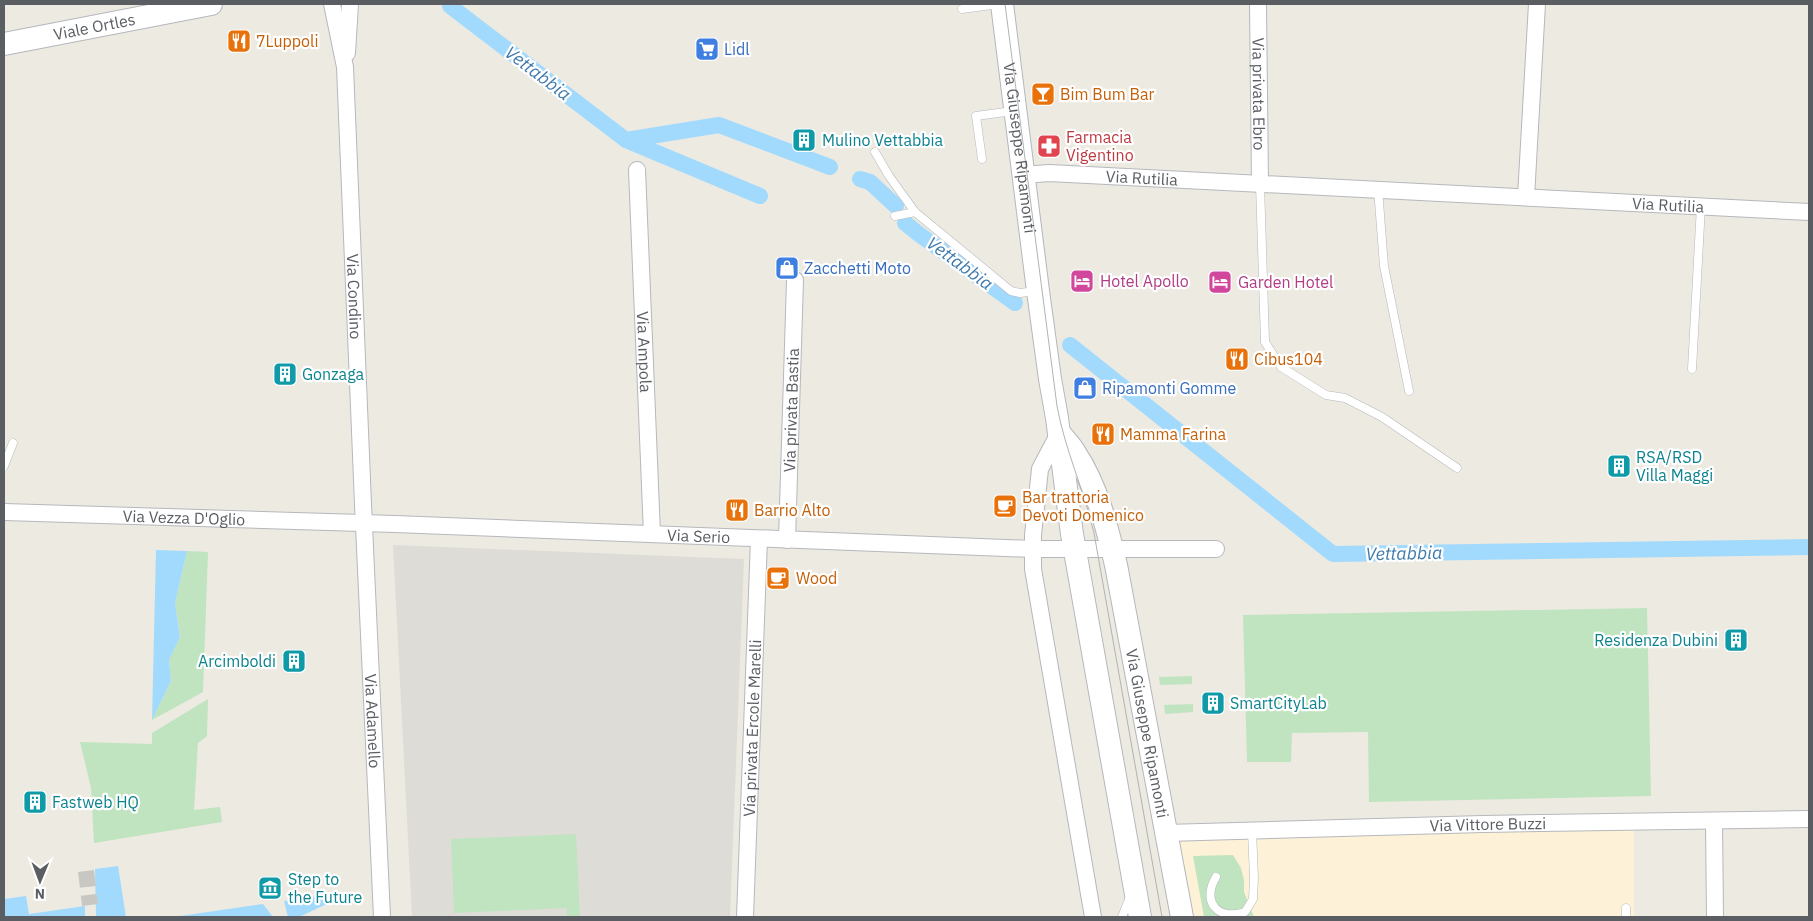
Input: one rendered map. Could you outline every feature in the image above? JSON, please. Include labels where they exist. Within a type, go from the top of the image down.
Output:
[{"type":"street","name":"Viale Ortles","points":[[4,44],[211,4]]},
{"type":"street","name":"Via Condino","points":[[332,4],[345,67],[364,525]]},
{"type":"street","name":"Via Condino","points":[[345,67],[349,44],[350,4]]},
{"type":"street","name":"Via Giuseppe Ripamonti","points":[[1002,4],[1038,291],[1075,549],[1140,917]]},
{"type":"street","name":"Via privata Ebro","points":[[1258,4],[1260,184]]},
{"type":"street","points":[[1526,197],[1536,4]]},
{"type":"street","name":"Via Ampola","points":[[637,170],[652,534]]},
{"type":"street","name":"Via Rutilia","points":[[1024,175],[1049,173],[1809,212]]},
{"type":"street","name":"Via privata Bastia","points":[[787,540],[795,280]]},
{"type":"street","points":[[1059,433],[1040,470],[1033,568],[1093,917]]},
{"type":"street","name":"Via Giuseppe Ripamonti","points":[[1059,433],[1075,452],[1092,484],[1112,549],[1182,917]]},
{"type":"street","name":"Via Vezza D'Oglio","points":[[4,512],[364,525]]},
{"type":"street","name":"Via Serio","points":[[364,525],[1033,549]]},
{"type":"street","name":"Via Adamello","points":[[364,525],[382,917]]},
{"type":"street","name":"Via privata Ercole Marelli","points":[[745,917],[759,539]]},
{"type":"street","points":[[1033,549],[1216,549]]},
{"type":"street","name":"Via Vittore Buzzi","points":[[1166,833],[1809,819]]},
{"type":"street","points":[[1714,821],[1715,917]]},
{"type":"lane","points":[[962,9],[1002,4]]},
{"type":"lane","points":[[982,159],[976,116],[1015,110]]},
{"type":"lane","points":[[875,152],[889,176],[915,212],[1011,290],[1020,293],[1038,291]]},
{"type":"lane","points":[[1260,184],[1265,342],[1281,367],[1326,396],[1345,398],[1382,417],[1457,468]]},
{"type":"lane","points":[[1378,189],[1384,266],[1409,391]]},
{"type":"lane","points":[[1692,369],[1701,206]]},
{"type":"lane","points":[[895,216],[915,212]]},
{"type":"lane","points":[[4,466],[14,443]]},
{"type":"lane","points":[[1216,877],[1210,892],[1212,904],[1216,909],[1230,915],[1245,912],[1253,899],[1252,830]]},
{"type":"lane","points":[[1122,917],[1134,886]]},
{"type":"lane","points":[[1626,908],[1626,917]]},
{"type":"shaded area","points":[[393,545],[744,559],[730,917],[412,917]]},
{"type":"shaded area","points":[[1634,828],[1634,917],[1192,917],[1177,841]]},
{"type":"green space","points":[[187,551],[208,552],[203,692],[152,720],[171,681],[169,660],[180,637],[175,603]]},
{"type":"green space","points":[[1647,608],[1651,796],[1369,802],[1368,732],[1292,733],[1291,762],[1247,762],[1243,615]]},
{"type":"green space","points":[[1192,676],[1192,684],[1160,685],[1159,677]]},
{"type":"green space","points":[[208,699],[207,736],[198,743],[194,810],[220,807],[222,822],[94,843],[91,788],[80,742],[152,744],[152,733]]},
{"type":"green space","points":[[1193,704],[1193,712],[1165,714],[1164,705]]},
{"type":"green space","points":[[576,834],[580,917],[567,917],[567,908],[454,913],[451,839]]},
{"type":"green space","points":[[1233,855],[1241,868],[1244,892],[1254,917],[1204,917],[1193,856]]},
{"type":"water","points":[[156,550],[187,551],[175,603],[180,637],[169,660],[171,681],[152,720]]},
{"type":"water","points":[[118,866],[126,917],[96,917],[95,869]]},
{"type":"water","points":[[333,894],[331,902],[299,917],[288,917],[284,901]]},
{"type":"water","points":[[26,896],[29,914],[85,906],[85,917],[4,917],[4,899]]},
{"type":"water","points":[[263,904],[273,917],[173,917]]},
{"type":"waterway","name":"Vettabbia","points":[[450,6],[626,140],[719,125],[830,167]]},
{"type":"waterway","name":"Vettabbia","points":[[626,140],[760,196]]},
{"type":"waterway","name":"Vettabbia","points":[[860,179],[870,182],[896,206]]},
{"type":"waterway","name":"Vettabbia","points":[[905,223],[1015,303]]},
{"type":"waterway","name":"Vettabbia","points":[[1070,345],[1333,554],[1809,547]]},
{"type":"tunnel","points":[[86,871],[90,905]]},
{"type":"tram line","points":[[1005,4],[1057,406],[1060,422],[1094,533],[1162,917]]},
{"type":"place","name":"7Luppoli","points":[[239,41]]},
{"type":"place","name":"Lidl","points":[[707,49]]},
{"type":"place","name":"Bim Bum Bar","points":[[1043,94]]},
{"type":"place","name":"Mulino Vettabbia","points":[[804,140]]},
{"type":"place","name":"Farmacia Vigentino","points":[[1049,146]]},
{"type":"place","name":"Zacchetti Moto","points":[[787,268]]},
{"type":"place","name":"Hotel Apollo","points":[[1082,281]]},
{"type":"place","name":"Garden Hotel","points":[[1220,282]]},
{"type":"place","name":"Cibus104","points":[[1237,359]]},
{"type":"place","name":"Gonzaga","points":[[285,374]]},
{"type":"place","name":"Ripamonti Gomme","points":[[1085,388]]},
{"type":"place","name":"Mamma Farina","points":[[1103,434]]},
{"type":"place","name":"RSA/RSD Villa Maggi","points":[[1619,466]]},
{"type":"place","name":"Bar trattoria Devoti Domenico","points":[[1005,506]]},
{"type":"place","name":"Barrio Alto","points":[[737,510]]},
{"type":"place","name":"Wood","points":[[778,578]]},
{"type":"place","name":"Residenza Dubini","points":[[1736,640]]},
{"type":"place","name":"Arcimboldi","points":[[294,661]]},
{"type":"place","name":"SmartCityLab","points":[[1213,703]]},
{"type":"place","name":"Fastweb HQ","points":[[35,802]]},
{"type":"place","name":"Step to the Future","points":[[270,888]]}]
